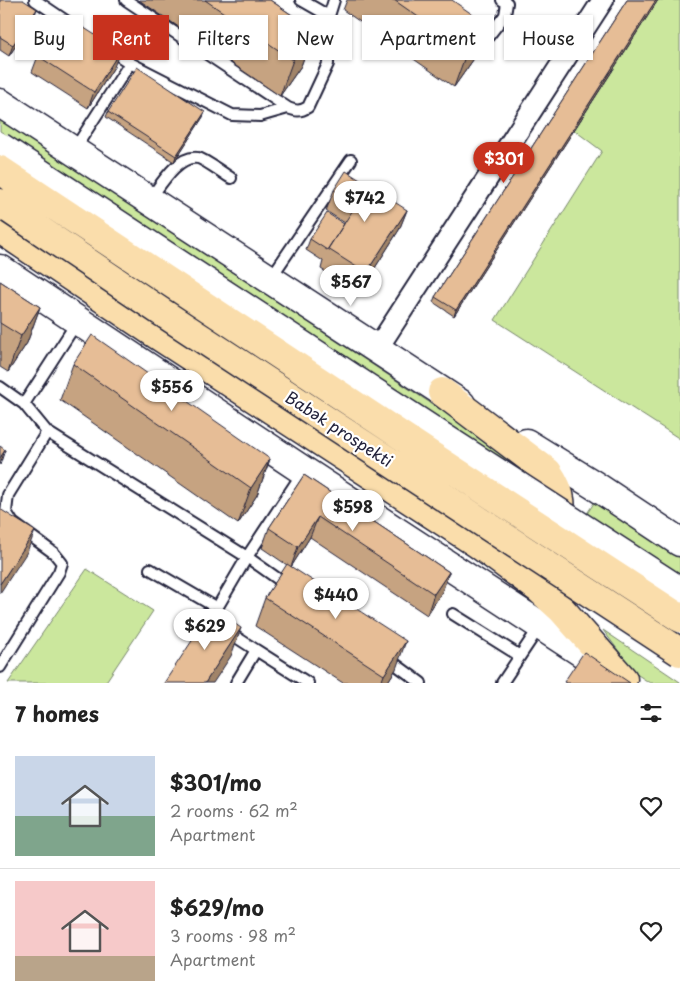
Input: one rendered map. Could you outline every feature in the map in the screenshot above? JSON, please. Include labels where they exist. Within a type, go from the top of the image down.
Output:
[{"type":"main road","points":[[0,103],[442,392],[594,485],[680,542]]},
{"type":"main road","points":[[0,147],[680,591]]},
{"type":"main road","name":"Babək prospekti","points":[[0,170],[680,618]]},
{"type":"main road","name":"Babək prospekti","points":[[0,203],[163,313],[680,652]]},
{"type":"main road","points":[[0,229],[154,333],[478,544],[539,589],[556,604],[626,681]]},
{"type":"main road","points":[[0,269],[304,471],[626,681]]},
{"type":"main road","points":[[442,392],[548,472],[559,491],[561,504],[558,520],[549,538],[536,549],[511,556],[478,544]]},
{"type":"street","points":[[377,349],[603,0]]},
{"type":"lane","points":[[35,0],[58,15]]},
{"type":"lane","points":[[126,0],[288,108],[296,111],[303,111],[308,107],[328,60]]},
{"type":"lane","points":[[301,0],[327,15]]},
{"type":"lane","points":[[329,15],[334,0]]},
{"type":"lane","points":[[494,29],[505,15],[507,3],[502,0]]},
{"type":"lane","points":[[125,60],[232,115],[260,116],[288,108]]},
{"type":"lane","points":[[73,151],[130,63]]},
{"type":"lane","points":[[149,200],[173,168],[187,159],[198,158],[231,178]]},
{"type":"lane","points":[[270,279],[351,160]]},
{"type":"lane","points":[[24,404],[78,321]]},
{"type":"lane","points":[[0,388],[24,404],[48,432],[247,557],[294,591]]},
{"type":"lane","points":[[0,667],[59,572],[62,563],[54,553],[13,523],[6,512],[8,495],[48,432]]},
{"type":"lane","points":[[304,471],[247,557],[217,608],[215,619],[219,626],[308,683]]},
{"type":"lane","points":[[150,568],[217,608]]},
{"type":"lane","points":[[453,614],[520,656]]},
{"type":"lane","points":[[502,683],[540,625]]},
{"type":"lane","points":[[236,683],[256,650]]},
{"type":"lane","points":[[382,654],[421,683]]},
{"type":"green space","points":[[658,0],[680,0],[680,439],[495,320],[602,151],[574,130]]},
{"type":"green space","points":[[0,119],[476,433],[547,489],[0,131]]},
{"type":"green space","points":[[596,500],[680,557],[680,576],[586,515]]},
{"type":"green space","points":[[87,569],[153,611],[105,683],[8,683]]},
{"type":"green space","points":[[603,630],[680,683],[650,683],[635,673]]},
{"type":"building","points":[[0,0],[23,0],[37,9],[33,15],[15,15],[15,42],[13,45],[0,37]]},
{"type":"building","points":[[205,0],[270,0],[292,15],[278,15],[278,50],[268,43],[268,15],[227,15]]},
{"type":"building","points":[[394,0],[452,0],[473,15],[415,15]]},
{"type":"building","points":[[627,0],[656,0],[456,310],[435,297],[588,60],[593,60],[593,53]]},
{"type":"building","points":[[83,27],[93,34],[93,60],[114,60],[94,92],[44,60],[83,60]]},
{"type":"building","points":[[137,67],[205,112],[176,156],[108,112]]},
{"type":"building","points":[[346,171],[407,210],[366,273],[328,249],[356,205],[334,190]]},
{"type":"building","points":[[327,213],[344,224],[327,250],[310,239]]},
{"type":"building","points":[[0,281],[40,307],[21,336],[0,323]]},
{"type":"building","points":[[92,335],[270,459],[251,488],[73,364]]},
{"type":"building","points":[[0,446],[5,450],[0,458]]},
{"type":"building","points":[[304,475],[449,572],[434,594],[318,517],[298,547],[269,528]]},
{"type":"building","points":[[0,509],[35,531],[0,584]]},
{"type":"building","points":[[287,564],[406,641],[384,675],[265,598]]},
{"type":"building","points":[[213,609],[241,628],[205,683],[164,683]]},
{"type":"building","points":[[584,652],[630,683],[564,682]]}]
